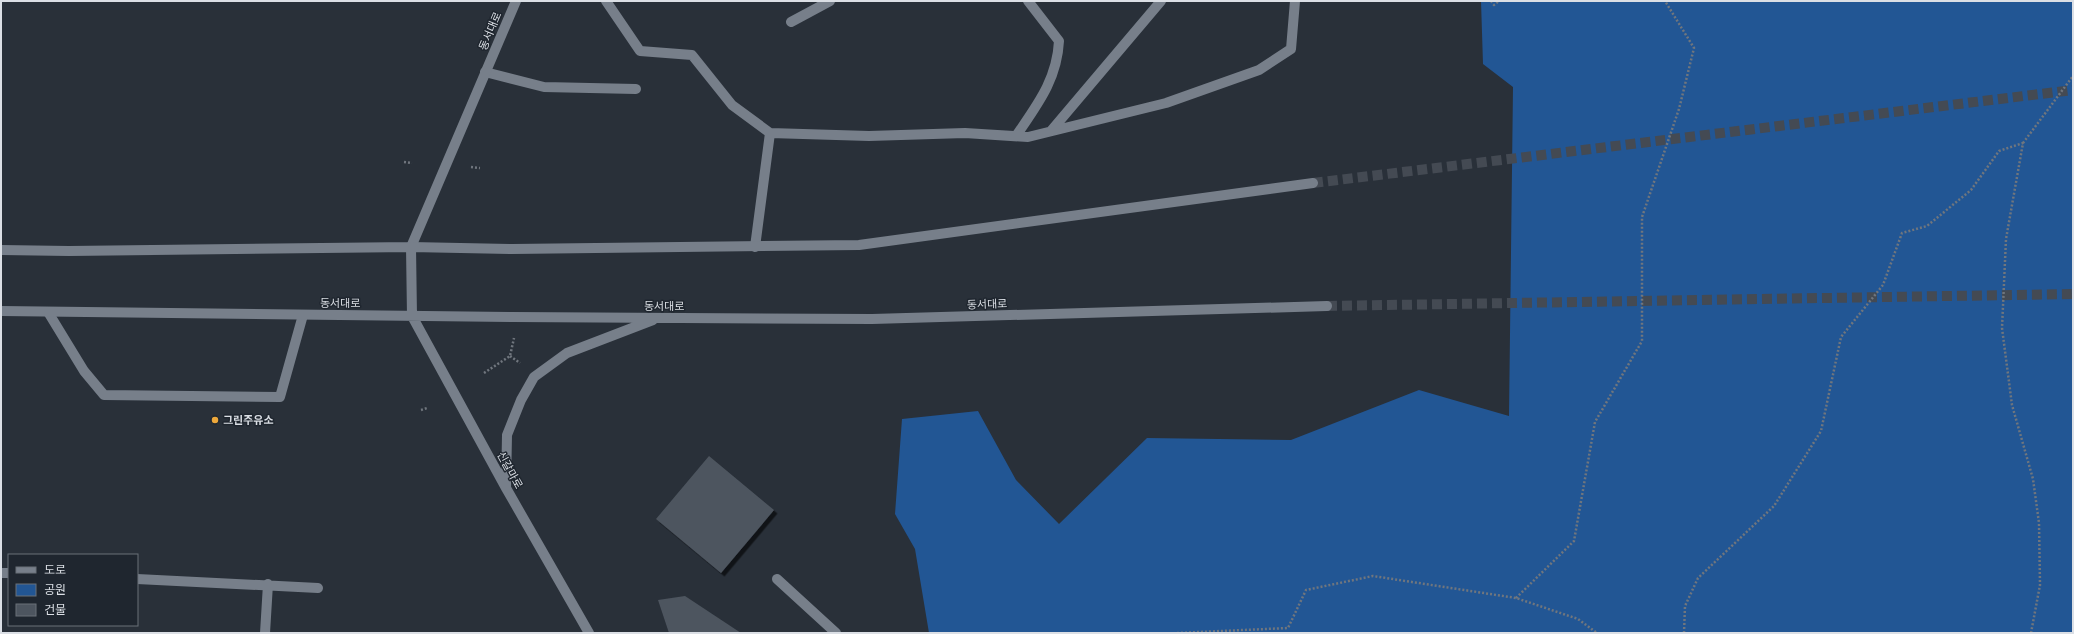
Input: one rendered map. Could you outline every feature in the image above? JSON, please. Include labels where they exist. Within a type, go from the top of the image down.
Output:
[{"type":"street","name":"동서대로","points":[[410,247],[516,1]]},
{"type":"street","points":[[606,1],[640,51],[692,55],[732,105],[770,133],[868,136],[965,133],[1028,137],[1166,103],[1258,70],[1291,49],[1295,1]]},
{"type":"street","points":[[791,22],[830,1]]},
{"type":"street","points":[[1016,136],[1043,97],[1058,61],[1059,42],[1028,1]]},
{"type":"street","points":[[1051,131],[1161,1]]},
{"type":"street","points":[[486,72],[544,87],[636,89]]},
{"type":"street","points":[[754,247],[770,133]]},
{"type":"street","points":[[1,250],[77,251],[410,247],[512,249],[859,245],[1313,183]]},
{"type":"street","points":[[410,247],[412,316]]},
{"type":"street","name":"동서대로","points":[[1,311],[303,315],[872,319],[1327,306]]},
{"type":"street","points":[[48,312],[84,371],[104,395],[119,396],[280,397],[303,315]]},
{"type":"street","name":"신갈마로","points":[[412,316],[506,488],[589,633]]},
{"type":"street","points":[[506,488],[507,436],[521,400],[534,377],[567,353],[659,318]]},
{"type":"street","points":[[138,579],[268,584],[318,588]]},
{"type":"street","points":[[777,579],[836,633]]},
{"type":"street","points":[[265,633],[268,584]]},
{"type":"path","points":[[1491,1],[1494,5],[1499,1]]},
{"type":"path","points":[[1516,598],[1574,541],[1594,422],[1642,341],[1642,217],[1679,109],[1694,48],[1665,1]]},
{"type":"path","points":[[2031,633],[2040,585],[2039,523],[2034,479],[2012,406],[2002,328],[2006,239],[2023,143],[2073,76]]},
{"type":"path","points":[[1684,633],[1685,606],[1698,578],[1774,506],[1821,431],[1841,337],[1883,284],[1902,233],[1927,226],[1971,190],[1999,151],[2023,143]]},
{"type":"path","points":[[404,162],[412,163]]},
{"type":"path","points":[[471,167],[480,168]]},
{"type":"path","points":[[484,373],[510,356],[514,338]]},
{"type":"path","points":[[510,356],[522,365]]},
{"type":"path","points":[[421,410],[427,408]]},
{"type":"path","points":[[1178,633],[1288,628],[1306,590],[1373,576],[1516,598],[1578,619],[1597,633]]},
{"type":"green space","points":[[1481,1],[2073,1],[2073,633],[929,633],[915,549],[895,514],[902,419],[978,411],[1016,480],[1059,524],[1147,438],[1291,440],[1419,390],[1509,416],[1513,87],[1483,64]]},
{"type":"building","points":[[709,456],[774,510],[721,573],[656,519]]},
{"type":"building","points":[[685,596],[741,633],[669,633],[658,600]]},
{"type":"tunnel","points":[[1313,183],[2073,90]]},
{"type":"tunnel","points":[[1327,306],[2073,294]]},
{"type":"place","name":"그린주유소","points":[[215,420]]}]
